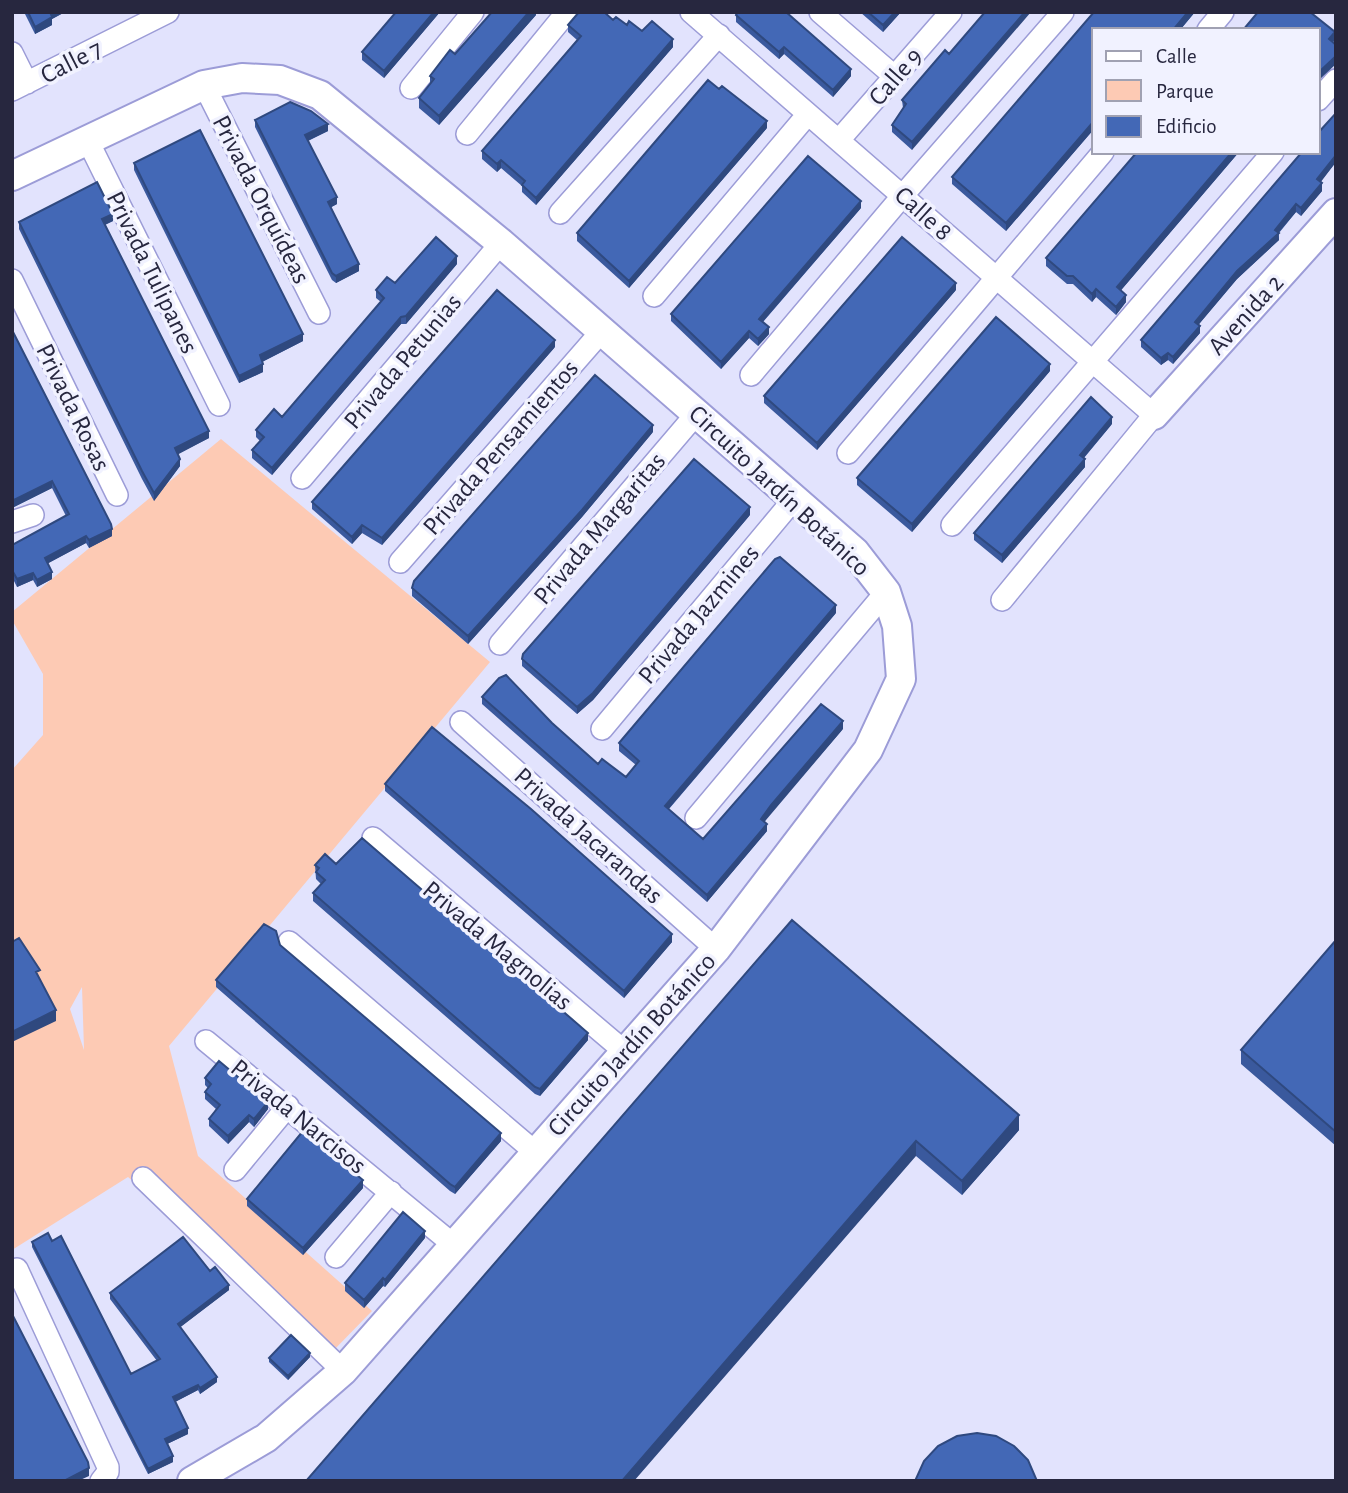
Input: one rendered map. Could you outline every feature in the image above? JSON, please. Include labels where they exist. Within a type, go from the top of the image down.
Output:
[{"type":"street","name":"Calle 7","points":[[20,87],[133,20],[168,12]]},
{"type":"street","points":[[411,88],[473,12]]},
{"type":"street","points":[[467,134],[568,12]]},
{"type":"street","name":"Calle 8","points":[[691,12],[904,194],[1154,415]]},
{"type":"street","points":[[820,12],[894,76]]},
{"type":"street","name":"Calle 9","points":[[839,140],[951,12]]},
{"type":"street","points":[[751,375],[1063,12]]},
{"type":"street","points":[[1210,28],[1223,12]]},
{"type":"street","points":[[560,213],[719,35]]},
{"type":"street","points":[[12,53],[20,87]]},
{"type":"street","name":"Circuito Jardín Botánico","points":[[12,176],[204,85],[242,78],[280,80],[320,95],[501,243],[855,552],[886,592],[897,626],[901,680],[868,750],[716,949],[343,1371],[266,1438],[192,1481]]},
{"type":"street","points":[[1320,98],[1336,80]]},
{"type":"street","name":"Privada Orquídeas","points":[[204,85],[319,313]]},
{"type":"street","points":[[654,296],[808,114]]},
{"type":"street","name":"Privada Tulipanes","points":[[87,139],[219,405]]},
{"type":"street","points":[[848,453],[1101,154]]},
{"type":"street","points":[[951,525],[1271,154]]},
{"type":"street","name":"Avenida 2","points":[[1154,415],[1336,213]]},
{"type":"street","name":"Privada Petunias","points":[[302,478],[501,243]]},
{"type":"street","name":"Privada Rosas","points":[[12,280],[117,495]]},
{"type":"street","name":"Privada Pensamientos","points":[[400,562],[601,332]]},
{"type":"street","name":"Privada Margaritas","points":[[500,643],[697,413]]},
{"type":"street","points":[[1002,600],[1154,415]]},
{"type":"street","name":"Privada Jazmines","points":[[602,729],[794,499]]},
{"type":"street","points":[[695,818],[886,592]]},
{"type":"street","name":"Privada Jacarandas","points":[[461,722],[716,949]]},
{"type":"street","name":"Privada Magnolias","points":[[373,838],[624,1051]]},
{"type":"street","points":[[289,942],[535,1152]]},
{"type":"street","name":"Privada Narcisos","points":[[206,1041],[456,1246]]},
{"type":"street","points":[[235,1171],[288,1106]]},
{"type":"street","points":[[143,1178],[343,1371]]},
{"type":"street","name":"Privada Narcisos","points":[[336,1257],[390,1192]]},
{"type":"street","points":[[17,1269],[106,1464],[108,1472],[101,1481]]},
{"type":"green space","points":[[221,439],[490,662],[169,1046],[198,1156],[372,1311],[332,1352],[128,1177],[12,1250],[12,770],[43,735],[43,674],[12,620],[12,612]],"holes":[[[82,987],[84,1050],[70,1009]]]},
{"type":"building","points":[[28,12],[50,12],[52,17],[35,27]]},
{"type":"building","points":[[396,12],[434,12],[384,71],[362,52]]},
{"type":"building","points":[[492,12],[529,12],[439,116],[419,98],[434,79],[430,76],[450,50],[455,54]]},
{"type":"building","points":[[579,12],[604,12],[613,20],[616,17],[627,25],[629,21],[642,31],[652,21],[673,39],[536,198],[522,185],[525,181],[501,160],[497,164],[482,151],[581,36],[568,25]]},
{"type":"building","points":[[738,12],[786,12],[851,69],[833,90],[784,47],[779,52],[736,15]]},
{"type":"building","points":[[868,12],[895,12],[883,25]]},
{"type":"building","points":[[985,12],[1025,12],[912,142],[892,125],[906,104],[902,100],[945,50],[949,54]]},
{"type":"building","points":[[1094,12],[1188,12],[1175,28],[1092,28],[1092,123],[1006,223],[952,177]]},
{"type":"building","points":[[1258,12],[1310,12],[1335,32],[1329,39],[1336,45],[1336,56],[1320,71],[1320,28],[1245,28]]},
{"type":"building","points":[[708,80],[719,89],[722,86],[767,121],[629,281],[577,233]]},
{"type":"building","points":[[290,102],[311,111],[328,124],[305,135],[337,197],[328,202],[359,264],[336,276],[332,273],[255,120]]},
{"type":"building","points":[[1336,113],[1336,155],[1317,179],[1322,183],[1301,208],[1296,204],[1275,230],[1279,233],[1237,271],[1195,322],[1200,326],[1173,357],[1168,353],[1161,358],[1141,340],[1300,154],[1320,154],[1320,131]]},
{"type":"building","points":[[200,130],[303,334],[260,355],[263,364],[239,376],[134,163]]},
{"type":"building","points":[[1135,154],[1230,154],[1117,287],[1126,295],[1116,307],[1096,289],[1092,294],[1073,276],[1067,276],[1046,258]]},
{"type":"building","points":[[808,156],[861,201],[759,319],[769,327],[758,339],[749,331],[721,362],[671,314]]},
{"type":"building","points":[[97,182],[113,214],[102,219],[209,431],[175,448],[180,459],[154,493],[19,222]]},
{"type":"building","points":[[436,237],[457,256],[272,468],[252,450],[264,437],[256,430],[274,409],[282,417],[384,298],[376,290],[387,277],[395,283]]},
{"type":"building","points":[[902,237],[956,283],[817,443],[764,396]]},
{"type":"building","points":[[497,290],[555,340],[382,538],[362,525],[352,537],[312,502]]},
{"type":"building","points":[[996,317],[1050,364],[912,524],[857,478]]},
{"type":"building","points":[[12,330],[112,529],[89,540],[86,536],[45,558],[52,572],[37,580],[33,573],[17,579],[12,570],[12,545],[69,514],[52,481],[14,500],[12,498]]},
{"type":"building","points":[[595,375],[653,425],[582,510],[468,636],[412,588],[414,581]]},
{"type":"building","points":[[1091,397],[1112,417],[1080,455],[1085,459],[1002,555],[974,533]]},
{"type":"building","points":[[694,459],[750,507],[593,693],[577,707],[522,659],[523,654]]},
{"type":"building","points":[[780,557],[836,605],[665,806],[703,839],[821,704],[843,721],[771,805],[761,819],[767,824],[707,895],[482,697],[499,678],[506,675],[552,723],[598,764],[602,759],[626,777],[639,761],[619,743],[775,559]]},
{"type":"building","points":[[432,727],[531,809],[672,934],[624,991],[385,784]]},
{"type":"building","points":[[362,838],[588,1033],[540,1089],[313,893],[325,880],[316,872],[319,868],[315,865],[325,854],[336,864]]},
{"type":"building","points":[[792,920],[1019,1115],[962,1181],[916,1141],[622,1481],[306,1481]]},
{"type":"building","points":[[264,924],[276,931],[280,945],[501,1133],[455,1187],[216,980]]},
{"type":"building","points":[[19,938],[40,970],[36,972],[56,1010],[12,1032],[12,942]]},
{"type":"building","points":[[1336,940],[1336,1132],[1241,1050]]},
{"type":"building","points":[[219,1061],[268,1102],[254,1119],[249,1115],[228,1136],[209,1119],[220,1105],[205,1092],[211,1084],[205,1078]]},
{"type":"building","points":[[303,1131],[363,1180],[303,1248],[247,1199]]},
{"type":"building","points":[[403,1212],[425,1231],[385,1280],[383,1278],[364,1300],[345,1283]]},
{"type":"building","points":[[48,1233],[52,1241],[61,1236],[131,1374],[160,1359],[110,1293],[183,1237],[210,1271],[215,1267],[229,1285],[178,1324],[217,1377],[200,1388],[198,1385],[173,1397],[188,1428],[165,1439],[173,1456],[148,1469],[32,1242]]},
{"type":"building","points":[[12,1314],[88,1462],[89,1468],[64,1481],[12,1481]]},
{"type":"building","points":[[291,1335],[310,1353],[288,1376],[269,1358]]},
{"type":"building","points":[[977,1433],[996,1436],[1014,1446],[1028,1460],[1037,1481],[915,1481],[924,1461],[938,1446],[957,1436]]}]
